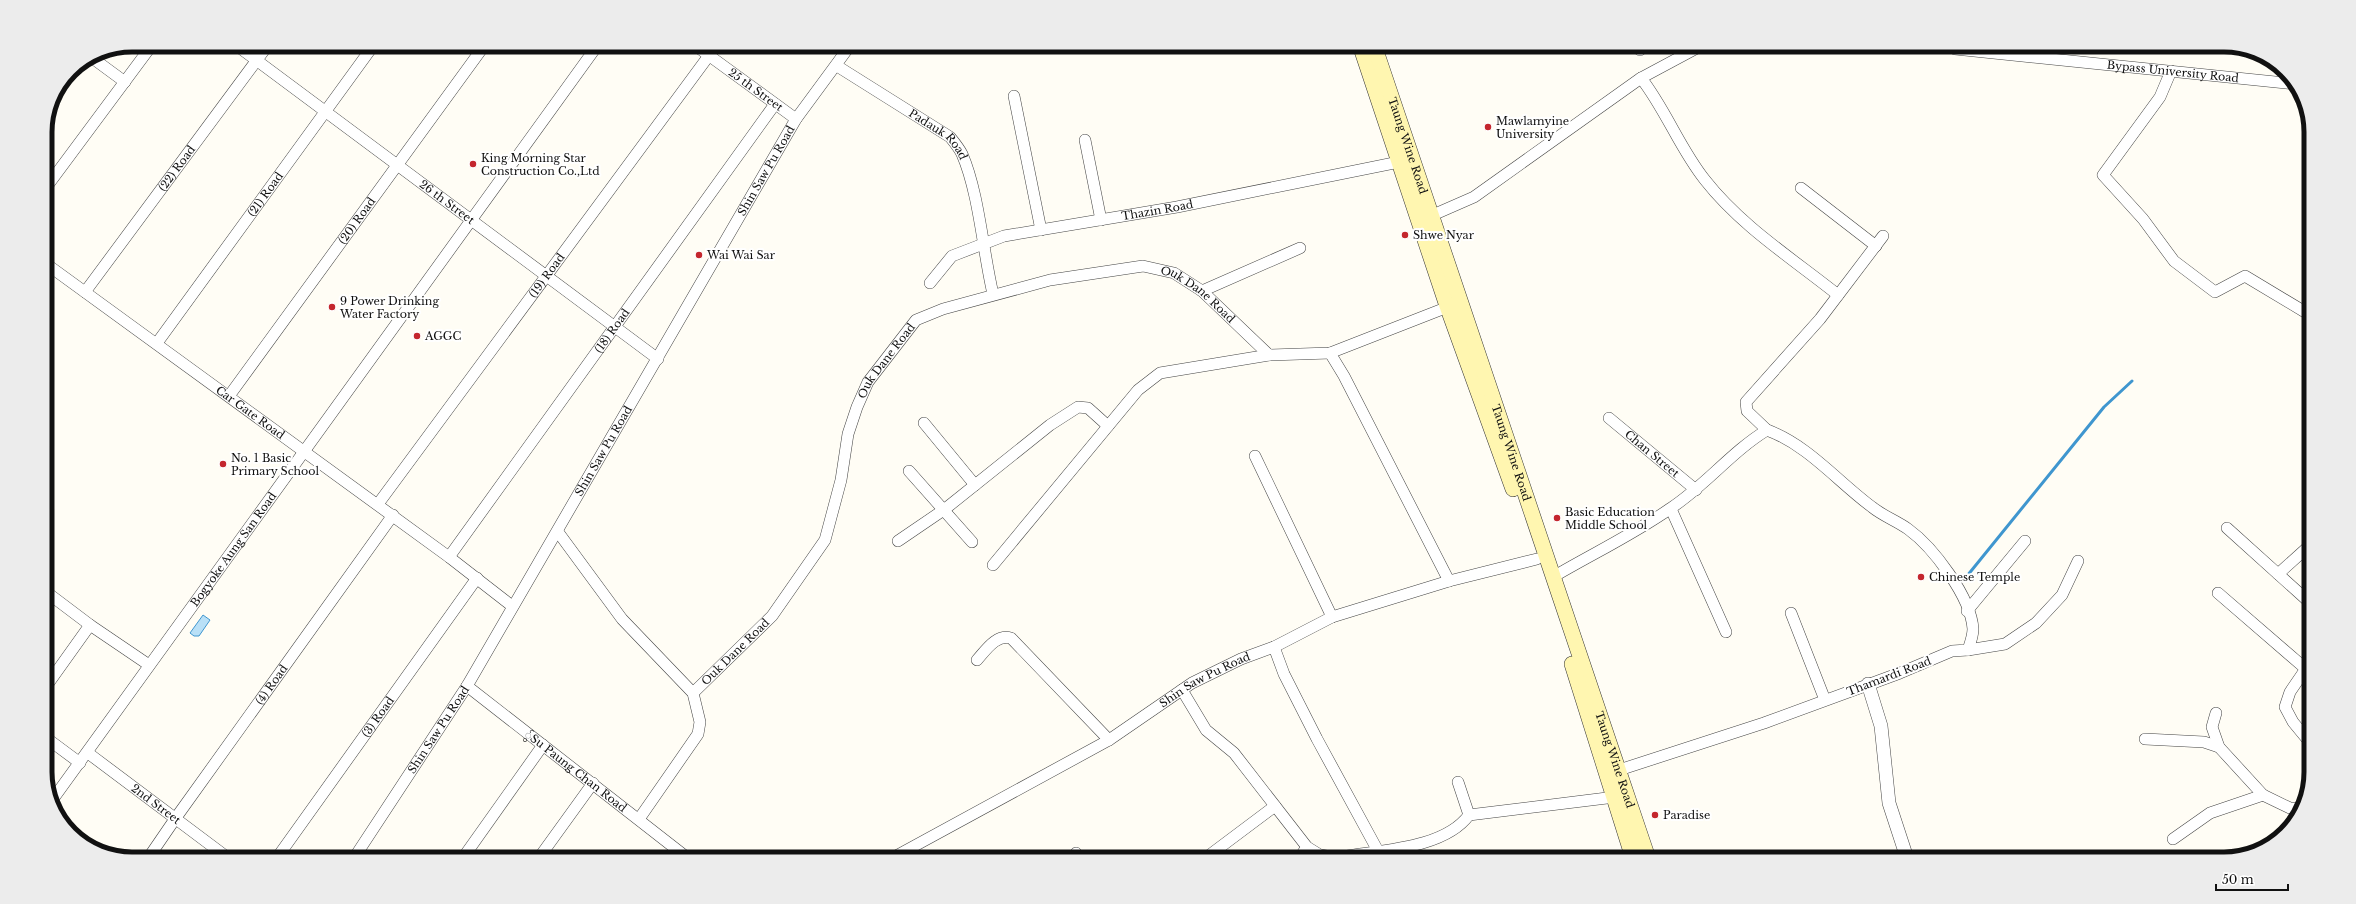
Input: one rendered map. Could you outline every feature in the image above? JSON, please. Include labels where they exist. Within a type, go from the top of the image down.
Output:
[{"type":"main road","name":"Taung Wine Road","points":[[1362,52],[1399,162],[1462,303],[1553,576],[1614,774],[1615,797],[1631,852]]},
{"type":"main road","name":"Taung Wine Road","points":[[1377,52],[1425,219],[1447,306],[1614,774],[1646,852]]},
{"type":"street","points":[[52,180],[147,52]]},
{"type":"street","name":"26 th Street","points":[[245,52],[658,359]]},
{"type":"street","name":"(22) Road","points":[[85,292],[263,52]]},
{"type":"street","name":"(21) Road","points":[[157,343],[369,52]]},
{"type":"street","name":"(20) Road","points":[[229,396],[480,52]]},
{"type":"street","name":"Bogyoke Aung San Road","points":[[56,795],[88,753],[303,450],[472,221],[592,52]]},
{"type":"street","name":"25 th Street","points":[[704,52],[796,119]]},
{"type":"street","name":"(19) Road","points":[[378,504],[712,52]]},
{"type":"street","name":"Shin Saw Pu Road","points":[[358,852],[467,686],[512,606],[558,532],[796,119],[837,66],[846,52]]},
{"type":"street","points":[[1425,219],[1474,197],[1641,78],[1690,52]]},
{"type":"street","name":"Bypass University Road","points":[[1995,52],[2287,83]]},
{"type":"street","points":[[96,61],[125,82]]},
{"type":"street","name":"Padauk Road","points":[[837,66],[950,137],[962,153],[972,190],[993,294]]},
{"type":"street","points":[[2171,71],[2160,97],[2103,175],[2143,219],[2174,261],[2215,292],[2245,276],[2304,311]]},
{"type":"street","points":[[1641,78],[1658,100],[1684,149],[1705,180],[1736,214],[1838,295]]},
{"type":"street","points":[[1014,96],[1041,230]]},
{"type":"street","name":"(18) Road","points":[[449,556],[616,328],[775,104]]},
{"type":"street","points":[[1085,140],[1101,220]]},
{"type":"street","name":"Thazin Road","points":[[930,283],[952,256],[982,243],[1004,236],[1178,207],[1399,162]]},
{"type":"street","points":[[1801,188],[1876,246]]},
{"type":"street","points":[[1883,236],[1820,319],[1746,402],[1748,411],[1767,430],[1798,447],[1872,507],[1908,529],[1929,548],[1949,573],[1967,611],[1973,629],[1968,650]]},
{"type":"street","points":[[1202,291],[1300,248]]},
{"type":"street","name":"Ouk Dane Road","points":[[693,693],[772,616],[825,540],[841,480],[848,434],[857,407],[868,382],[909,326],[916,320],[943,309],[993,294],[1050,280],[1143,266],[1174,273],[1202,291],[1269,355]]},
{"type":"street","name":"Car Gate Road","points":[[52,269],[157,343],[449,556],[512,606]]},
{"type":"street","points":[[993,565],[1138,390],[1160,373],[1269,355],[1330,353],[1447,306],[1462,303]]},
{"type":"street","points":[[1330,353],[1344,376],[1449,581]]},
{"type":"street","points":[[898,541],[945,510],[1050,425],[1078,407],[1088,408],[1108,426]]},
{"type":"street","name":"Chan Street","points":[[1609,418],[1696,490]]},
{"type":"street","points":[[924,423],[975,485]]},
{"type":"street","points":[[1553,576],[1671,509],[1696,490],[1732,456],[1767,430]]},
{"type":"street","points":[[1255,456],[1332,617]]},
{"type":"street","points":[[909,471],[972,542]]},
{"type":"street","points":[[1671,509],[1726,632]]},
{"type":"street","name":"(4) Road","points":[[152,852],[174,819],[393,515]]},
{"type":"street","points":[[2227,528],[2304,597]]},
{"type":"street","points":[[558,532],[622,619],[693,693],[700,722],[698,734],[638,819]]},
{"type":"street","points":[[1967,611],[2025,541]]},
{"type":"street","points":[[2278,574],[2304,551]]},
{"type":"street","name":"Shin Saw Pu Road","points":[[903,852],[1109,740],[1182,690],[1241,659],[1274,647],[1332,617],[1449,581],[1537,559]]},
{"type":"street","name":"Thamardi Road","points":[[1614,774],[1764,723],[1952,651],[2004,644],[2036,623],[2062,595],[2078,561]]},
{"type":"street","name":"(3) Road","points":[[281,852],[477,578]]},
{"type":"street","points":[[2218,593],[2304,665]]},
{"type":"street","points":[[52,596],[90,625],[149,665]]},
{"type":"street","points":[[1791,614],[1825,700]]},
{"type":"street","points":[[52,678],[90,625]]},
{"type":"street","points":[[976,660],[998,638],[1003,636],[1011,638],[1109,740]]},
{"type":"street","points":[[1274,647],[1284,674],[1378,851]]},
{"type":"street","points":[[2304,672],[2290,692],[2284,707],[2292,722],[2304,736]]},
{"type":"street","points":[[1868,684],[1881,726],[1889,803],[1905,852]]},
{"type":"street","name":"်ွSu Paung Chan Road","points":[[467,686],[680,852]]},
{"type":"street","points":[[1182,690],[1206,730],[1234,753],[1307,847],[1315,852]]},
{"type":"street","points":[[2216,713],[2212,727],[2219,747],[2263,795],[2290,808],[2295,809]]},
{"type":"street","points":[[2145,739],[2204,742],[2219,747]]},
{"type":"street","points":[[52,742],[80,763]]},
{"type":"street","points":[[467,852],[543,745]]},
{"type":"street","name":"2nd Street","points":[[88,753],[220,852]]},
{"type":"street","points":[[1458,782],[1469,815]]},
{"type":"street","points":[[543,852],[593,783]]},
{"type":"street","points":[[2173,838],[2210,813],[2263,795]]},
{"type":"street","points":[[1372,852],[1430,841],[1453,830],[1469,815],[1615,797]]},
{"type":"street","points":[[1214,852],[1275,806]]},
{"type":"street","points":[[1304,852],[1307,847]]},
{"type":"water","points":[[203,615],[210,620],[199,636],[194,636],[190,633]]},
{"type":"waterway","points":[[1967,576],[2104,407],[2132,381]]},
{"type":"place","name":"Mawlamyine University","points":[[1488,127]]},
{"type":"place","name":"King Morning Star Construction Co.,Ltd","points":[[473,164]]},
{"type":"place","name":"Shwe Nyar","points":[[1405,235]]},
{"type":"place","name":"Wai Wai Sar","points":[[699,255]]},
{"type":"place","name":"9 Power Drinking Water Factory","points":[[332,307]]},
{"type":"place","name":"AGGC","points":[[417,336]]},
{"type":"place","name":"No. 1 Basic Primary School","points":[[223,464]]},
{"type":"place","name":"Basic Education Middle School","points":[[1557,518]]},
{"type":"place","name":"Chinese Temple","points":[[1921,577]]},
{"type":"place","name":"Paradise","points":[[1655,815]]}]
